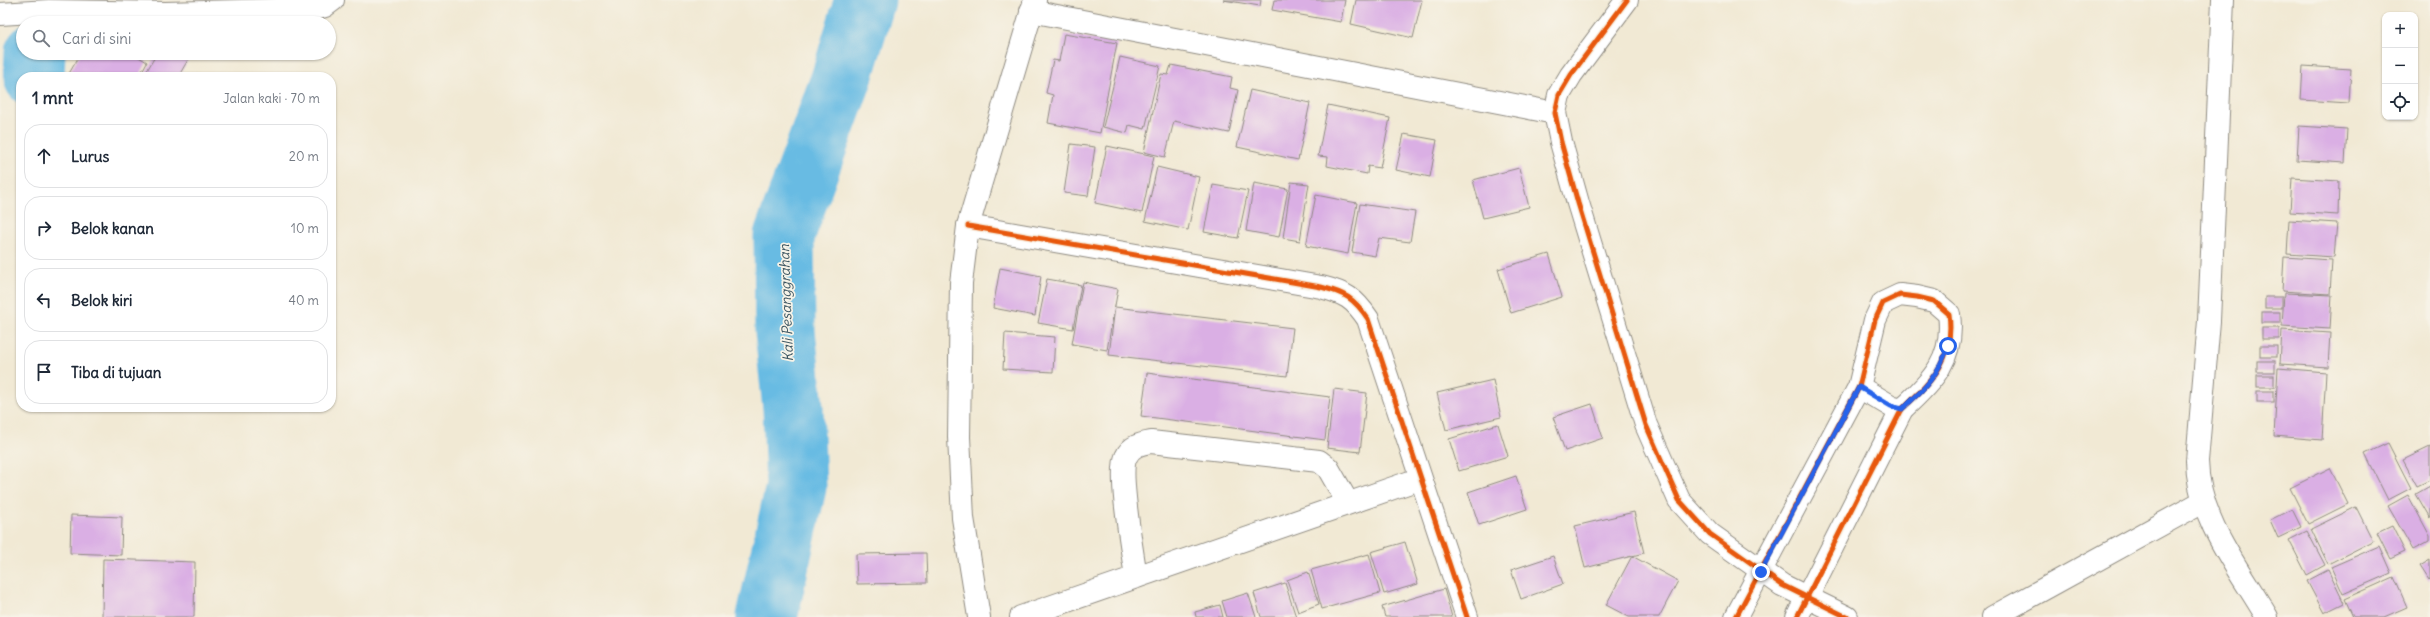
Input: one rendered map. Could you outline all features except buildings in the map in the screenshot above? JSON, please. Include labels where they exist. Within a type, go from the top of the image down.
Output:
[{"type":"street","points":[[0,14],[165,6],[315,9],[326,6],[333,0]]},
{"type":"street","points":[[1627,0],[1571,75],[1559,95],[1555,113],[1560,142],[1646,425],[1657,453],[1679,500],[1695,520],[1710,534],[1761,572],[1807,598],[1847,617]]},
{"type":"street","points":[[2223,0],[2210,306],[2197,461],[2197,482],[2202,502],[2214,527],[2267,617]]},
{"type":"street","points":[[979,617],[963,518],[959,437],[961,283],[968,226],[1033,6],[1555,113]]},
{"type":"street","points":[[968,226],[1340,292],[1360,307],[1368,319],[1419,479],[1466,617]]},
{"type":"street","points":[[1736,617],[1859,387],[1875,320],[1883,303],[1900,295],[1934,301],[1949,314],[1951,330],[1943,362],[1933,379],[1902,409],[1797,617]]},
{"type":"street","points":[[1859,387],[1891,406],[1902,409]]},
{"type":"street","points":[[1136,577],[1124,484],[1125,458],[1136,445],[1151,442],[1319,461],[1328,468],[1348,503]]},
{"type":"street","points":[[1021,617],[1419,479]]},
{"type":"street","points":[[1993,617],[2202,502]]},
{"type":"waterway","name":"Kali Pesanggrahan","points":[[767,617],[796,487],[793,408],[785,331],[784,236],[841,80],[865,0]]},
{"type":"waterway","points":[[34,72],[35,60]]},
{"type":"cycle path","points":[[1627,0],[1571,75],[1559,95],[1555,113],[1561,142],[1578,203],[1646,425],[1679,500],[1710,534],[1782,585],[1847,617]]},
{"type":"cycle path","points":[[968,226],[1321,287],[1348,297],[1358,306],[1368,319],[1467,617]]},
{"type":"cycle path","points":[[1736,617],[1859,387],[1875,320],[1883,303],[1900,295],[1934,301],[1949,314],[1949,343],[1945,356],[1932,378],[1902,409],[1797,617]]},
{"type":"route","points":[[1761,572],[1859,387],[1891,406],[1902,409],[1933,379],[1943,362],[1948,346]]}]
